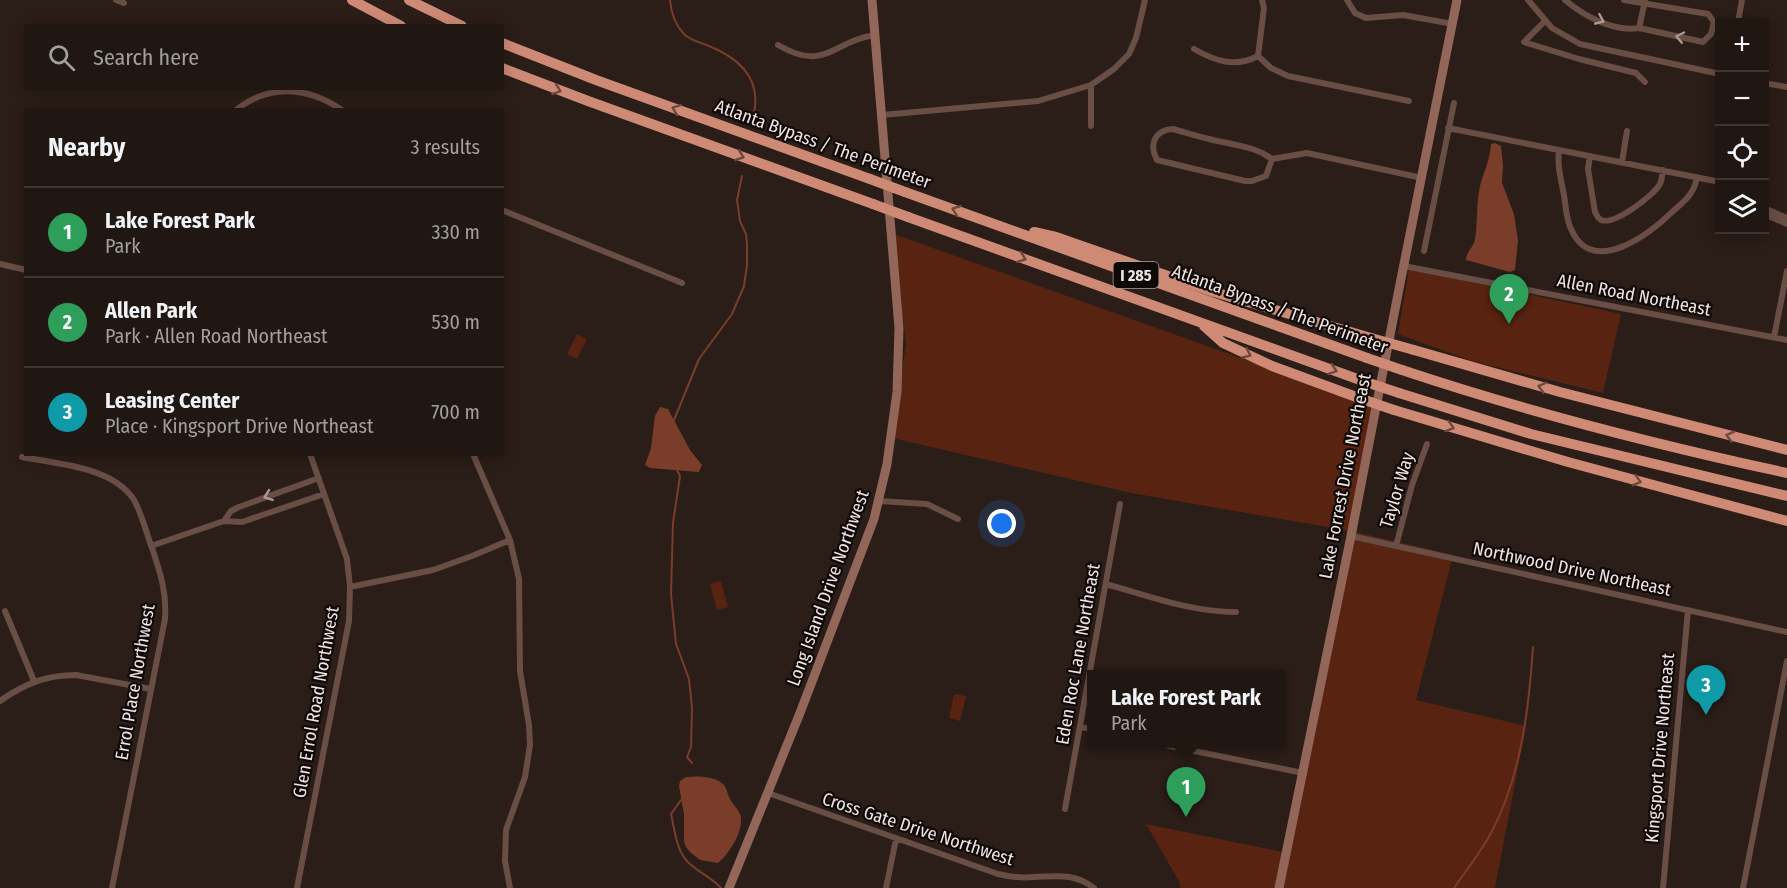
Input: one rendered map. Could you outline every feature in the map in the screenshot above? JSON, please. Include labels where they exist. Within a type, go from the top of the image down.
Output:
[{"type":"highway","points":[[352,0],[397,24]]},
{"type":"highway","points":[[409,0],[458,24]]},
{"type":"highway","name":"Atlanta Bypass / The Perimeter","points":[[504,44],[905,192],[1402,370],[1539,412],[1700,454],[1787,473]]},
{"type":"highway","name":"I 285","points":[[504,69],[598,105],[1399,393],[1531,434],[1787,496]]},
{"type":"highway","points":[[988,222],[1056,237],[1214,292],[1560,392],[1787,450]]},
{"type":"highway","points":[[1199,322],[1223,343],[1272,366],[1394,410],[1557,459],[1787,521]]},
{"type":"street","points":[[116,0],[124,3]]},
{"type":"street","name":"Long Island Drive Northwest","points":[[729,888],[859,559],[879,501],[889,452],[900,352],[872,0]]},
{"type":"street","points":[[882,115],[1038,101],[1091,86],[1114,69],[1129,54],[1136,38],[1145,0]]},
{"type":"street","points":[[1258,56],[1264,8],[1262,0]]},
{"type":"street","points":[[1347,0],[1355,12],[1366,18],[1403,15],[1453,24]]},
{"type":"street","name":"Lake Forrest Drive Northeast","points":[[1279,888],[1457,0]]},
{"type":"street","points":[[1528,0],[1545,21],[1566,38],[1580,44],[1715,73]]},
{"type":"street","points":[[1565,0],[1580,11],[1603,22],[1631,30],[1640,28],[1702,42],[1711,34],[1714,22],[1708,14],[1645,1],[1624,0]]},
{"type":"street","points":[[1739,18],[1742,0]]},
{"type":"street","points":[[1640,28],[1645,1]]},
{"type":"street","points":[[1545,21],[1524,42],[1636,73],[1645,82]]},
{"type":"street","points":[[778,45],[793,54],[811,57],[826,55],[860,37],[875,35]]},
{"type":"street","points":[[1194,49],[1228,63],[1244,62],[1258,56]]},
{"type":"street","points":[[1258,56],[1271,68],[1288,76],[1409,101]]},
{"type":"street","points":[[1769,84],[1787,87]]},
{"type":"street","points":[[1091,86],[1091,126]]},
{"type":"street","points":[[239,108],[251,99],[286,90],[321,97],[339,108]]},
{"type":"street","points":[[1424,251],[1454,103]]},
{"type":"street","points":[[1448,128],[1715,181]]},
{"type":"street","points":[[1275,158],[1266,176],[1245,182],[1157,160],[1152,146],[1161,132],[1173,129],[1230,144],[1244,145],[1275,158],[1307,153],[1422,178]]},
{"type":"street","points":[[1622,162],[1627,131]]},
{"type":"street","points":[[1559,150],[1558,162],[1570,228],[1580,242],[1598,250],[1609,251],[1620,248],[1658,225],[1692,192],[1697,177]]},
{"type":"street","points":[[1590,156],[1588,170],[1595,212],[1598,218],[1603,220],[1611,220],[1624,214],[1645,199],[1660,184],[1663,170]]},
{"type":"street","points":[[1769,210],[1787,218]]},
{"type":"street","points":[[504,211],[682,283]]},
{"type":"street","points":[[1769,216],[1787,224]]},
{"type":"street","points":[[0,264],[24,270]]},
{"type":"street","name":"Allen Road Northeast","points":[[1404,266],[1787,340]]},
{"type":"street","points":[[1774,337],[1787,271]]},
{"type":"street","name":"Taylor Way","points":[[1396,546],[1412,485],[1427,444]]},
{"type":"street","name":"Glen Errol Road Northwest","points":[[297,888],[349,621],[350,587],[347,559],[311,456]]},
{"type":"street","points":[[474,456],[510,540],[519,579],[520,671],[530,745],[525,777],[509,819],[504,843],[504,861],[510,888]]},
{"type":"street","name":"Errol Place Northwest","points":[[22,457],[100,473],[118,482],[135,502],[164,582],[166,603],[112,888]]},
{"type":"street","points":[[224,521],[231,511],[239,507],[318,478]]},
{"type":"street","points":[[151,546],[224,521],[242,522],[324,494]]},
{"type":"street","points":[[879,501],[927,504],[958,519]]},
{"type":"street","name":"Eden Roc Lane Northeast","points":[[1090,670],[1120,504]]},
{"type":"street","name":"Northwood Drive Northeast","points":[[1351,536],[1787,632]]},
{"type":"street","points":[[350,587],[433,570],[510,540]]},
{"type":"street","points":[[1106,584],[1193,609],[1236,612]]},
{"type":"street","name":"Kingsport Drive Northeast","points":[[1663,888],[1688,610]]},
{"type":"street","points":[[5,611],[34,681]]},
{"type":"street","points":[[1743,888],[1787,661]]},
{"type":"street","points":[[0,701],[34,681],[55,676],[76,675],[151,689]]},
{"type":"street","name":"Eden Roc Lane Northeast","points":[[1065,809],[1087,688]]},
{"type":"street","points":[[1080,727],[1087,728]]},
{"type":"street","points":[[1180,748],[1303,773]]},
{"type":"street","name":"Cross Gate Drive Northwest","points":[[768,793],[998,874],[1023,878],[1066,875],[1083,880],[1094,888]]},
{"type":"street","points":[[886,888],[896,839]]},
{"type":"shaded area","points":[[1491,144],[1501,146],[1502,183],[1514,214],[1518,241],[1515,270],[1510,272],[1466,260],[1475,239],[1480,186]]},
{"type":"shaded area","points":[[894,234],[1375,406],[1356,532],[1131,493],[892,438],[906,344]]},
{"type":"shaded area","points":[[1409,269],[1621,314],[1603,393],[1472,361],[1398,334]]},
{"type":"shaded area","points":[[577,334],[587,339],[577,359],[567,354]]},
{"type":"shaded area","points":[[660,407],[668,409],[690,450],[702,465],[699,472],[650,468],[645,465],[651,448],[655,416]]},
{"type":"shaded area","points":[[1356,532],[1453,555],[1416,700],[1526,726],[1495,888],[1180,888],[1180,883],[1146,824],[1288,853]]},
{"type":"shaded area","points":[[721,581],[728,607],[717,610],[710,584]]},
{"type":"shaded area","points":[[954,694],[966,696],[960,721],[949,718]]},
{"type":"shaded area","points":[[686,777],[705,777],[719,781],[725,787],[730,800],[740,814],[741,823],[738,836],[727,854],[718,863],[700,860],[690,852],[684,842],[684,814],[679,786],[680,781]]},
{"type":"waterway","points":[[670,0],[674,18],[684,34],[731,57],[747,72],[755,92],[753,117]]},
{"type":"waterway","points":[[674,420],[699,359],[732,314],[744,286],[747,244],[737,200],[742,176]]},
{"type":"waterway","points":[[677,470],[680,476],[673,523],[671,594],[676,644],[689,679],[692,708],[691,747],[687,757],[692,763]]},
{"type":"waterway","points":[[1454,888],[1488,838],[1510,788],[1526,718],[1533,647]]},
{"type":"waterway","points":[[681,800],[671,814],[682,854],[690,864],[721,888]]},
{"type":"place","name":"Allen Park","points":[[1509,324]]},
{"type":"place","name":"Leasing Center","points":[[1706,715]]},
{"type":"place","name":"Lake Forest Park","points":[[1186,817]]}]
